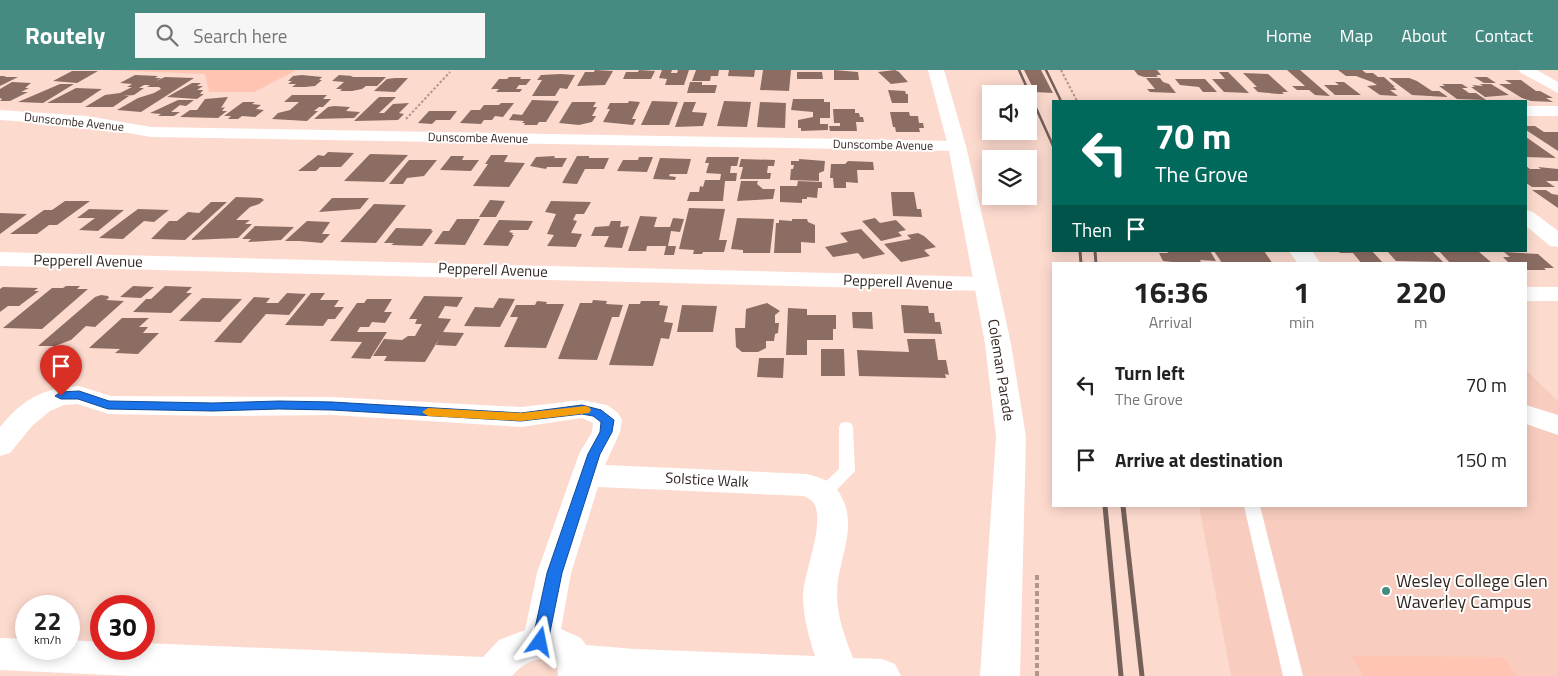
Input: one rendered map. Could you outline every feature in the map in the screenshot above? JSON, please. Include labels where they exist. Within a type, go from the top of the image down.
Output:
[{"type":"street","name":"Coleman Parade","points":[[936,70],[957,146],[986,284],[998,344],[1011,437],[1000,676]]},
{"type":"street","points":[[1526,70],[1558,88]]},
{"type":"street","points":[[1527,111],[1558,111]]},
{"type":"street","name":"Dunscombe Avenue","points":[[0,115],[87,121],[151,132],[957,146]]},
{"type":"street","points":[[1527,217],[1558,241]]},
{"type":"street","points":[[1301,252],[1308,262]]},
{"type":"street","name":"Pepperell Avenue","points":[[0,259],[986,284]]},
{"type":"street","points":[[1527,294],[1558,294]]},
{"type":"street","points":[[0,446],[22,419],[40,404],[61,396],[79,395],[108,405],[213,407],[332,406],[521,417],[582,410],[597,412],[608,420],[606,432],[594,454],[554,573],[540,642]]},
{"type":"street","points":[[1527,414],[1558,425]]},
{"type":"street","name":"Solstice Walk","points":[[587,475],[807,485],[823,494]]},
{"type":"street","points":[[823,494],[831,507],[832,542],[820,593],[823,627],[841,675]]},
{"type":"street","points":[[0,654],[491,675],[500,661],[513,651],[527,644],[540,642],[554,643],[567,649],[577,668],[635,666],[882,676]]},
{"type":"lane","points":[[823,494],[847,470],[846,427]]},
{"type":"lane","points":[[1252,507],[1293,676]]},
{"type":"path","points":[[1060,70],[1076,100]]},
{"type":"path","points":[[390,136],[450,72]]},
{"type":"shaded area","points":[[104,70],[297,70],[254,92],[209,92],[205,74]]},
{"type":"shaded area","name":"Wesley College Glen Waverley Campus","points":[[1527,371],[1558,401],[1558,676],[1231,676],[1199,507],[1527,507]]},
{"type":"shaded area","points":[[1352,656],[1504,657],[1517,676],[1363,676]]},
{"type":"building","points":[[595,70],[613,71],[605,85],[577,86],[585,72],[594,72]]},
{"type":"building","points":[[639,70],[655,71],[651,79],[623,79],[626,72],[638,72]]},
{"type":"building","points":[[662,70],[672,70],[671,73],[677,73],[678,70],[689,70],[684,85],[665,85],[667,79],[659,78]]},
{"type":"building","points":[[696,70],[719,70],[718,76],[711,76],[710,81],[692,81]]},
{"type":"building","points":[[729,70],[755,70],[754,77],[728,76]]},
{"type":"building","points":[[763,70],[791,70],[789,91],[760,90]]},
{"type":"building","points":[[834,70],[858,72],[859,80],[834,80]]},
{"type":"building","points":[[895,70],[908,82],[891,84],[878,72]]},
{"type":"building","points":[[1024,70],[1041,70],[1053,93],[1037,92],[1037,85],[1032,85]]},
{"type":"building","points":[[1134,70],[1157,70],[1161,75],[1156,75],[1158,77],[1144,77],[1138,75]]},
{"type":"building","points":[[1287,70],[1300,70],[1330,96],[1315,95],[1309,90],[1297,90],[1292,86],[1305,86]]},
{"type":"building","points":[[1338,70],[1362,70],[1366,73],[1373,73],[1378,77],[1384,77],[1395,87],[1393,87],[1397,90],[1390,90],[1398,96],[1380,95],[1367,86],[1377,85],[1372,82],[1356,76],[1346,76]]},
{"type":"building","points":[[72,71],[98,71],[77,83],[53,81]]},
{"type":"building","points":[[797,72],[822,72],[823,79],[797,79]]},
{"type":"building","points":[[1219,72],[1228,72],[1249,93],[1224,92],[1212,79],[1225,79]]},
{"type":"building","points":[[1243,73],[1268,74],[1288,92],[1279,94],[1258,92],[1253,87],[1257,87]]},
{"type":"building","points":[[135,75],[158,76],[155,78],[161,78],[156,81],[165,77],[194,78],[141,112],[117,110],[138,98],[154,93],[161,89],[159,87],[147,87],[150,85],[144,85],[139,88],[144,88],[134,95],[123,96],[129,96],[113,107],[85,107],[105,95],[120,93],[132,87],[127,87],[132,84],[120,83]]},
{"type":"building","points":[[339,75],[386,77],[377,86],[366,86],[352,91],[340,91],[342,89],[336,89],[344,82],[332,81]]},
{"type":"building","points":[[541,75],[575,75],[567,89],[560,88],[555,96],[532,96],[542,80],[537,80]]},
{"type":"building","points":[[0,76],[6,76],[4,77],[18,77],[0,86]]},
{"type":"building","points":[[293,76],[322,77],[319,80],[322,80],[315,86],[292,87],[296,84],[288,84],[292,81],[288,81]]},
{"type":"building","points":[[509,77],[531,79],[526,85],[519,85],[516,89],[522,89],[520,92],[496,92],[499,89],[491,89],[499,79],[507,79]]},
{"type":"building","points":[[1474,77],[1487,77],[1496,83],[1484,83]]},
{"type":"building","points":[[408,78],[395,92],[374,91],[387,79]]},
{"type":"building","points":[[1146,78],[1160,78],[1163,82],[1169,84],[1176,93],[1150,92],[1147,89],[1155,89]]},
{"type":"building","points":[[1389,78],[1409,78],[1432,91],[1439,91],[1448,97],[1412,95]]},
{"type":"building","points":[[1175,79],[1205,79],[1217,92],[1203,92],[1199,87],[1180,85]]},
{"type":"building","points":[[1505,80],[1521,80],[1536,91],[1540,91],[1553,98],[1546,98],[1553,102],[1531,101],[1522,98],[1499,84],[1512,84]]},
{"type":"building","points":[[12,82],[31,83],[25,88],[29,88],[21,92],[28,92],[10,101],[0,101],[2,99],[0,98],[0,89]]},
{"type":"building","points":[[690,82],[702,82],[702,85],[717,85],[715,93],[687,93]]},
{"type":"building","points":[[1335,82],[1344,82],[1361,95],[1335,95],[1324,85],[1339,85]]},
{"type":"building","points":[[192,83],[201,83],[197,86],[203,86],[197,90],[203,90],[200,94],[204,94],[197,99],[167,97]]},
{"type":"building","points":[[60,84],[74,84],[43,103],[18,102]]},
{"type":"building","points":[[1442,84],[1462,84],[1468,88],[1462,88],[1469,93],[1476,93],[1486,100],[1457,99],[1439,86],[1445,86]]},
{"type":"building","points":[[1480,84],[1491,84],[1509,95],[1485,97],[1471,87],[1475,87],[1472,85],[1483,86]]},
{"type":"building","points":[[76,88],[102,89],[81,103],[47,103]]},
{"type":"building","points":[[888,90],[905,91],[908,94],[908,103],[892,103]]},
{"type":"building","points":[[292,95],[327,95],[323,99],[331,99],[323,107],[319,107],[314,111],[318,111],[307,121],[272,119],[278,113],[290,110],[299,102],[284,102]]},
{"type":"building","points":[[228,97],[221,108],[225,107],[222,111],[227,111],[218,118],[180,117],[190,110],[197,110],[205,99]]},
{"type":"building","points":[[379,97],[396,97],[379,113],[384,113],[393,104],[409,103],[399,113],[404,114],[398,120],[354,121]]},
{"type":"building","points":[[793,99],[824,99],[824,102],[830,102],[830,118],[820,118],[820,124],[828,124],[828,130],[801,131],[801,128],[798,128],[798,120],[813,117],[813,112],[791,110]]},
{"type":"building","points":[[178,100],[194,100],[186,106],[180,105],[171,112],[180,112],[174,116],[158,116],[161,114],[150,113]]},
{"type":"building","points":[[532,100],[559,101],[546,122],[539,122],[537,125],[524,125],[525,123],[522,123],[524,121],[509,120],[513,114],[522,115]]},
{"type":"building","points":[[629,101],[640,102],[632,119],[636,119],[633,125],[603,122],[610,109],[607,109],[610,103],[628,103]]},
{"type":"building","points":[[652,101],[678,102],[669,125],[641,125]]},
{"type":"building","points":[[724,101],[751,102],[747,127],[717,126]]},
{"type":"building","points":[[243,102],[255,102],[252,104],[261,105],[256,109],[264,110],[255,117],[242,116],[238,119],[228,119],[231,116],[224,116]]},
{"type":"building","points":[[572,102],[596,102],[593,107],[597,107],[592,116],[596,116],[592,122],[579,125],[559,123]]},
{"type":"building","points":[[684,102],[696,102],[692,112],[707,113],[703,126],[675,127]]},
{"type":"building","points":[[760,102],[786,103],[785,128],[757,127]]},
{"type":"building","points":[[501,103],[514,103],[503,117],[495,116],[492,120],[484,120],[481,124],[460,123],[471,110],[480,110],[484,105],[499,105]]},
{"type":"building","points":[[328,107],[350,107],[346,111],[360,112],[354,118],[314,119]]},
{"type":"building","points":[[833,109],[855,109],[855,113],[859,113],[860,117],[863,117],[864,122],[856,122],[857,131],[830,131],[829,126],[840,126],[840,123],[834,123]]},
{"type":"building","points":[[429,111],[457,111],[450,120],[436,120],[432,124],[418,123]]},
{"type":"building","points":[[890,112],[909,112],[910,116],[918,116],[919,123],[923,123],[924,128],[919,128],[920,132],[896,132]]},
{"type":"building","points":[[1527,126],[1535,126],[1544,132],[1558,132],[1558,151],[1527,131]]},
{"type":"building","points":[[1527,138],[1556,158],[1527,157]]},
{"type":"building","points":[[328,152],[354,153],[341,167],[320,167],[316,171],[298,171],[318,155],[324,156]]},
{"type":"building","points":[[370,154],[408,155],[384,182],[344,181]]},
{"type":"building","points":[[491,155],[508,155],[504,162],[525,163],[509,187],[473,186],[488,164],[485,164]]},
{"type":"building","points":[[451,156],[464,156],[462,160],[479,160],[471,171],[440,170]]},
{"type":"building","points":[[555,156],[554,158],[567,158],[562,167],[547,167],[546,169],[530,166],[536,157]]},
{"type":"building","points":[[577,156],[609,158],[604,169],[585,169],[577,184],[562,183]]},
{"type":"building","points":[[639,157],[653,157],[647,172],[617,171],[623,160],[638,160]]},
{"type":"building","points":[[707,157],[739,157],[737,166],[731,166],[730,173],[737,173],[736,181],[725,181],[723,201],[687,201],[690,192],[699,192],[700,186],[703,187],[705,180],[720,180],[721,174],[706,173],[709,163],[705,163]]},
{"type":"building","points":[[660,158],[691,159],[687,174],[670,174],[669,176],[676,177],[675,180],[653,179]]},
{"type":"building","points":[[741,159],[775,160],[774,166],[768,166],[767,173],[771,173],[770,179],[740,179],[743,167],[739,167]]},
{"type":"building","points":[[799,159],[825,161],[824,171],[819,173],[819,181],[790,180],[791,169],[793,169],[794,165],[791,165],[791,161],[799,161]]},
{"type":"building","points":[[409,160],[437,160],[424,176],[407,178],[403,184],[389,184]]},
{"type":"building","points":[[848,161],[873,162],[874,170],[857,170],[858,183],[846,182],[846,188],[834,188],[833,178],[830,178],[831,164],[845,164]]},
{"type":"building","points":[[1527,167],[1530,169],[1541,169],[1538,167],[1558,169],[1558,181],[1546,181],[1555,187],[1532,187],[1527,184]]},
{"type":"building","points":[[741,181],[758,181],[757,184],[763,189],[775,189],[773,199],[737,201]]},
{"type":"building","points":[[798,181],[822,182],[822,188],[818,188],[817,198],[807,197],[807,199],[802,199],[802,203],[780,202],[780,186],[797,186]]},
{"type":"building","points":[[1532,190],[1546,190],[1558,195],[1558,208]]},
{"type":"building","points":[[891,192],[914,192],[917,209],[921,209],[922,217],[893,216]]},
{"type":"building","points":[[236,197],[261,198],[264,200],[250,207],[236,220],[250,220],[245,224],[252,224],[238,238],[191,240]]},
{"type":"building","points":[[332,198],[369,198],[360,209],[319,212]]},
{"type":"building","points":[[490,200],[505,201],[496,217],[479,217]]},
{"type":"building","points":[[65,201],[90,201],[57,225],[49,225],[37,234],[10,234],[44,210],[52,210]]},
{"type":"building","points":[[551,201],[591,202],[584,214],[576,214],[573,220],[577,221],[571,233],[582,234],[576,247],[547,246],[554,235],[547,234],[556,214],[545,212]]},
{"type":"building","points":[[211,202],[227,202],[185,240],[151,239],[169,221],[177,221],[188,212],[199,213]]},
{"type":"building","points":[[374,204],[406,205],[376,243],[340,242]]},
{"type":"building","points":[[689,208],[725,209],[719,240],[727,240],[724,252],[693,254],[694,250],[679,249]]},
{"type":"building","points":[[89,209],[124,210],[98,231],[79,230],[95,218],[77,218]]},
{"type":"building","points":[[138,209],[169,210],[154,222],[144,221],[123,239],[99,238]]},
{"type":"building","points":[[0,213],[27,214],[0,234]]},
{"type":"building","points":[[640,216],[657,217],[654,227],[670,227],[673,218],[684,219],[680,232],[671,231],[668,246],[676,246],[674,255],[664,255],[666,246],[647,246],[646,251],[628,251]]},
{"type":"building","points":[[737,218],[774,219],[770,253],[743,253],[743,250],[731,249]]},
{"type":"building","points":[[875,218],[880,223],[896,220],[906,230],[898,232],[902,236],[881,241],[862,221]]},
{"type":"building","points":[[457,219],[480,219],[465,245],[434,244],[443,231],[449,231]]},
{"type":"building","points":[[792,219],[807,219],[808,222],[815,225],[815,243],[801,242],[801,253],[774,253],[776,223],[779,223],[779,220],[792,221]]},
{"type":"building","points":[[499,220],[533,221],[528,230],[511,230],[509,232],[514,235],[508,246],[483,245]]},
{"type":"building","points":[[307,221],[330,222],[322,234],[330,234],[322,243],[285,241]]},
{"type":"building","points":[[611,221],[621,221],[620,227],[629,226],[622,248],[604,247],[609,236],[591,236],[595,227],[609,226]]},
{"type":"building","points":[[255,226],[294,227],[281,240],[248,242],[251,239],[242,239]]},
{"type":"building","points":[[396,228],[432,229],[431,231],[433,231],[422,246],[384,243]]},
{"type":"building","points":[[861,229],[885,254],[863,259],[858,253],[833,257],[825,247],[848,242],[840,233]]},
{"type":"building","points":[[918,233],[936,247],[924,250],[930,256],[901,262],[884,244],[911,239],[907,235]]},
{"type":"building","points":[[1211,252],[1216,261],[1163,261],[1159,253]]},
{"type":"building","points":[[1215,252],[1265,252],[1272,262],[1221,262]]},
{"type":"building","points":[[1373,252],[1382,262],[1360,262],[1353,253],[1340,253]]},
{"type":"building","points":[[1388,252],[1433,252],[1443,262],[1396,261]]},
{"type":"building","points":[[1440,252],[1479,252],[1491,262],[1449,262]]},
{"type":"building","points":[[1504,252],[1538,254],[1554,268],[1527,270],[1527,262],[1508,262],[1503,257],[1510,257]]},
{"type":"building","points":[[66,286],[80,286],[77,289],[88,289],[42,329],[3,328],[52,288],[63,288]]},
{"type":"building","points":[[133,286],[154,287],[141,298],[120,297]]},
{"type":"building","points":[[165,286],[192,287],[186,293],[192,293],[171,313],[133,312],[146,299],[151,299]]},
{"type":"building","points":[[3,287],[38,288],[34,291],[39,291],[19,306],[8,306],[0,312],[0,289]]},
{"type":"building","points":[[287,293],[306,294],[289,315],[266,314],[241,343],[214,342],[254,297],[270,298],[266,303],[278,303]]},
{"type":"building","points":[[311,293],[325,293],[320,300],[339,300],[334,307],[344,307],[335,319],[328,319],[323,326],[285,325]]},
{"type":"building","points":[[101,295],[108,296],[109,298],[106,300],[124,301],[95,327],[86,326],[71,340],[55,346],[38,346],[95,297]]},
{"type":"building","points":[[424,296],[463,297],[457,307],[445,306],[438,318],[451,319],[443,332],[464,333],[456,346],[436,345],[439,339],[425,362],[384,361],[387,356],[373,356],[384,339],[402,340],[408,336],[415,336],[422,324],[415,324],[417,319],[409,319]]},
{"type":"building","points":[[202,298],[242,299],[220,322],[179,321]]},
{"type":"building","points":[[499,298],[515,299],[500,327],[464,326],[475,307],[493,308]]},
{"type":"building","points":[[367,299],[392,299],[384,312],[392,312],[385,323],[372,322],[369,327],[360,327],[357,332],[387,332],[370,359],[351,358],[362,342],[330,341],[357,303],[364,303]]},
{"type":"building","points":[[593,300],[607,301],[606,304],[623,305],[619,317],[612,317],[597,360],[558,359],[580,303],[592,303]]},
{"type":"building","points":[[537,301],[547,302],[546,304],[564,304],[546,348],[504,347],[518,317],[510,317],[516,305],[535,305]]},
{"type":"building","points":[[641,301],[660,301],[659,305],[668,306],[664,322],[673,323],[669,339],[661,338],[653,366],[609,365],[629,304],[640,304]]},
{"type":"building","points":[[767,303],[780,311],[775,315],[775,323],[779,323],[778,333],[775,334],[774,341],[766,341],[766,348],[758,352],[742,352],[736,347],[735,328],[745,328],[746,309]]},
{"type":"building","points":[[682,305],[717,306],[713,332],[677,332]]},
{"type":"building","points":[[901,305],[928,306],[929,313],[934,313],[935,322],[940,322],[942,334],[904,333]]},
{"type":"building","points":[[788,308],[807,309],[807,315],[836,315],[836,329],[833,329],[833,340],[807,340],[807,355],[786,355]]},
{"type":"building","points":[[852,312],[872,312],[873,329],[853,328]]},
{"type":"building","points":[[122,318],[149,318],[139,327],[148,327],[143,333],[159,333],[138,354],[115,353],[120,349],[89,348]]},
{"type":"building","points":[[907,339],[935,339],[938,360],[946,360],[949,375],[945,374],[946,378],[859,376],[857,350],[909,352]]},
{"type":"building","points":[[821,349],[844,349],[845,376],[821,376]]},
{"type":"building","points":[[759,358],[784,358],[783,378],[757,377]]},
{"type":"railway","points":[[1019,70],[1052,144]]},
{"type":"railway","points":[[1046,70],[1061,100]]},
{"type":"railway","points":[[1080,252],[1081,262]]},
{"type":"railway","points":[[1095,252],[1096,262]]},
{"type":"railway","points":[[1105,507],[1121,676]]},
{"type":"railway","points":[[1123,507],[1142,676]]},
{"type":"slow traffic","points":[[428,412],[521,417],[585,410]]},
{"type":"place","name":"Wesley College Glen Waverley Campus","points":[[1386,591]]},
{"type":"route","points":[[61,396],[79,395],[108,405],[213,407],[332,406],[521,417],[582,410],[597,412],[608,420],[606,432],[594,454],[554,573],[540,642]]}]
